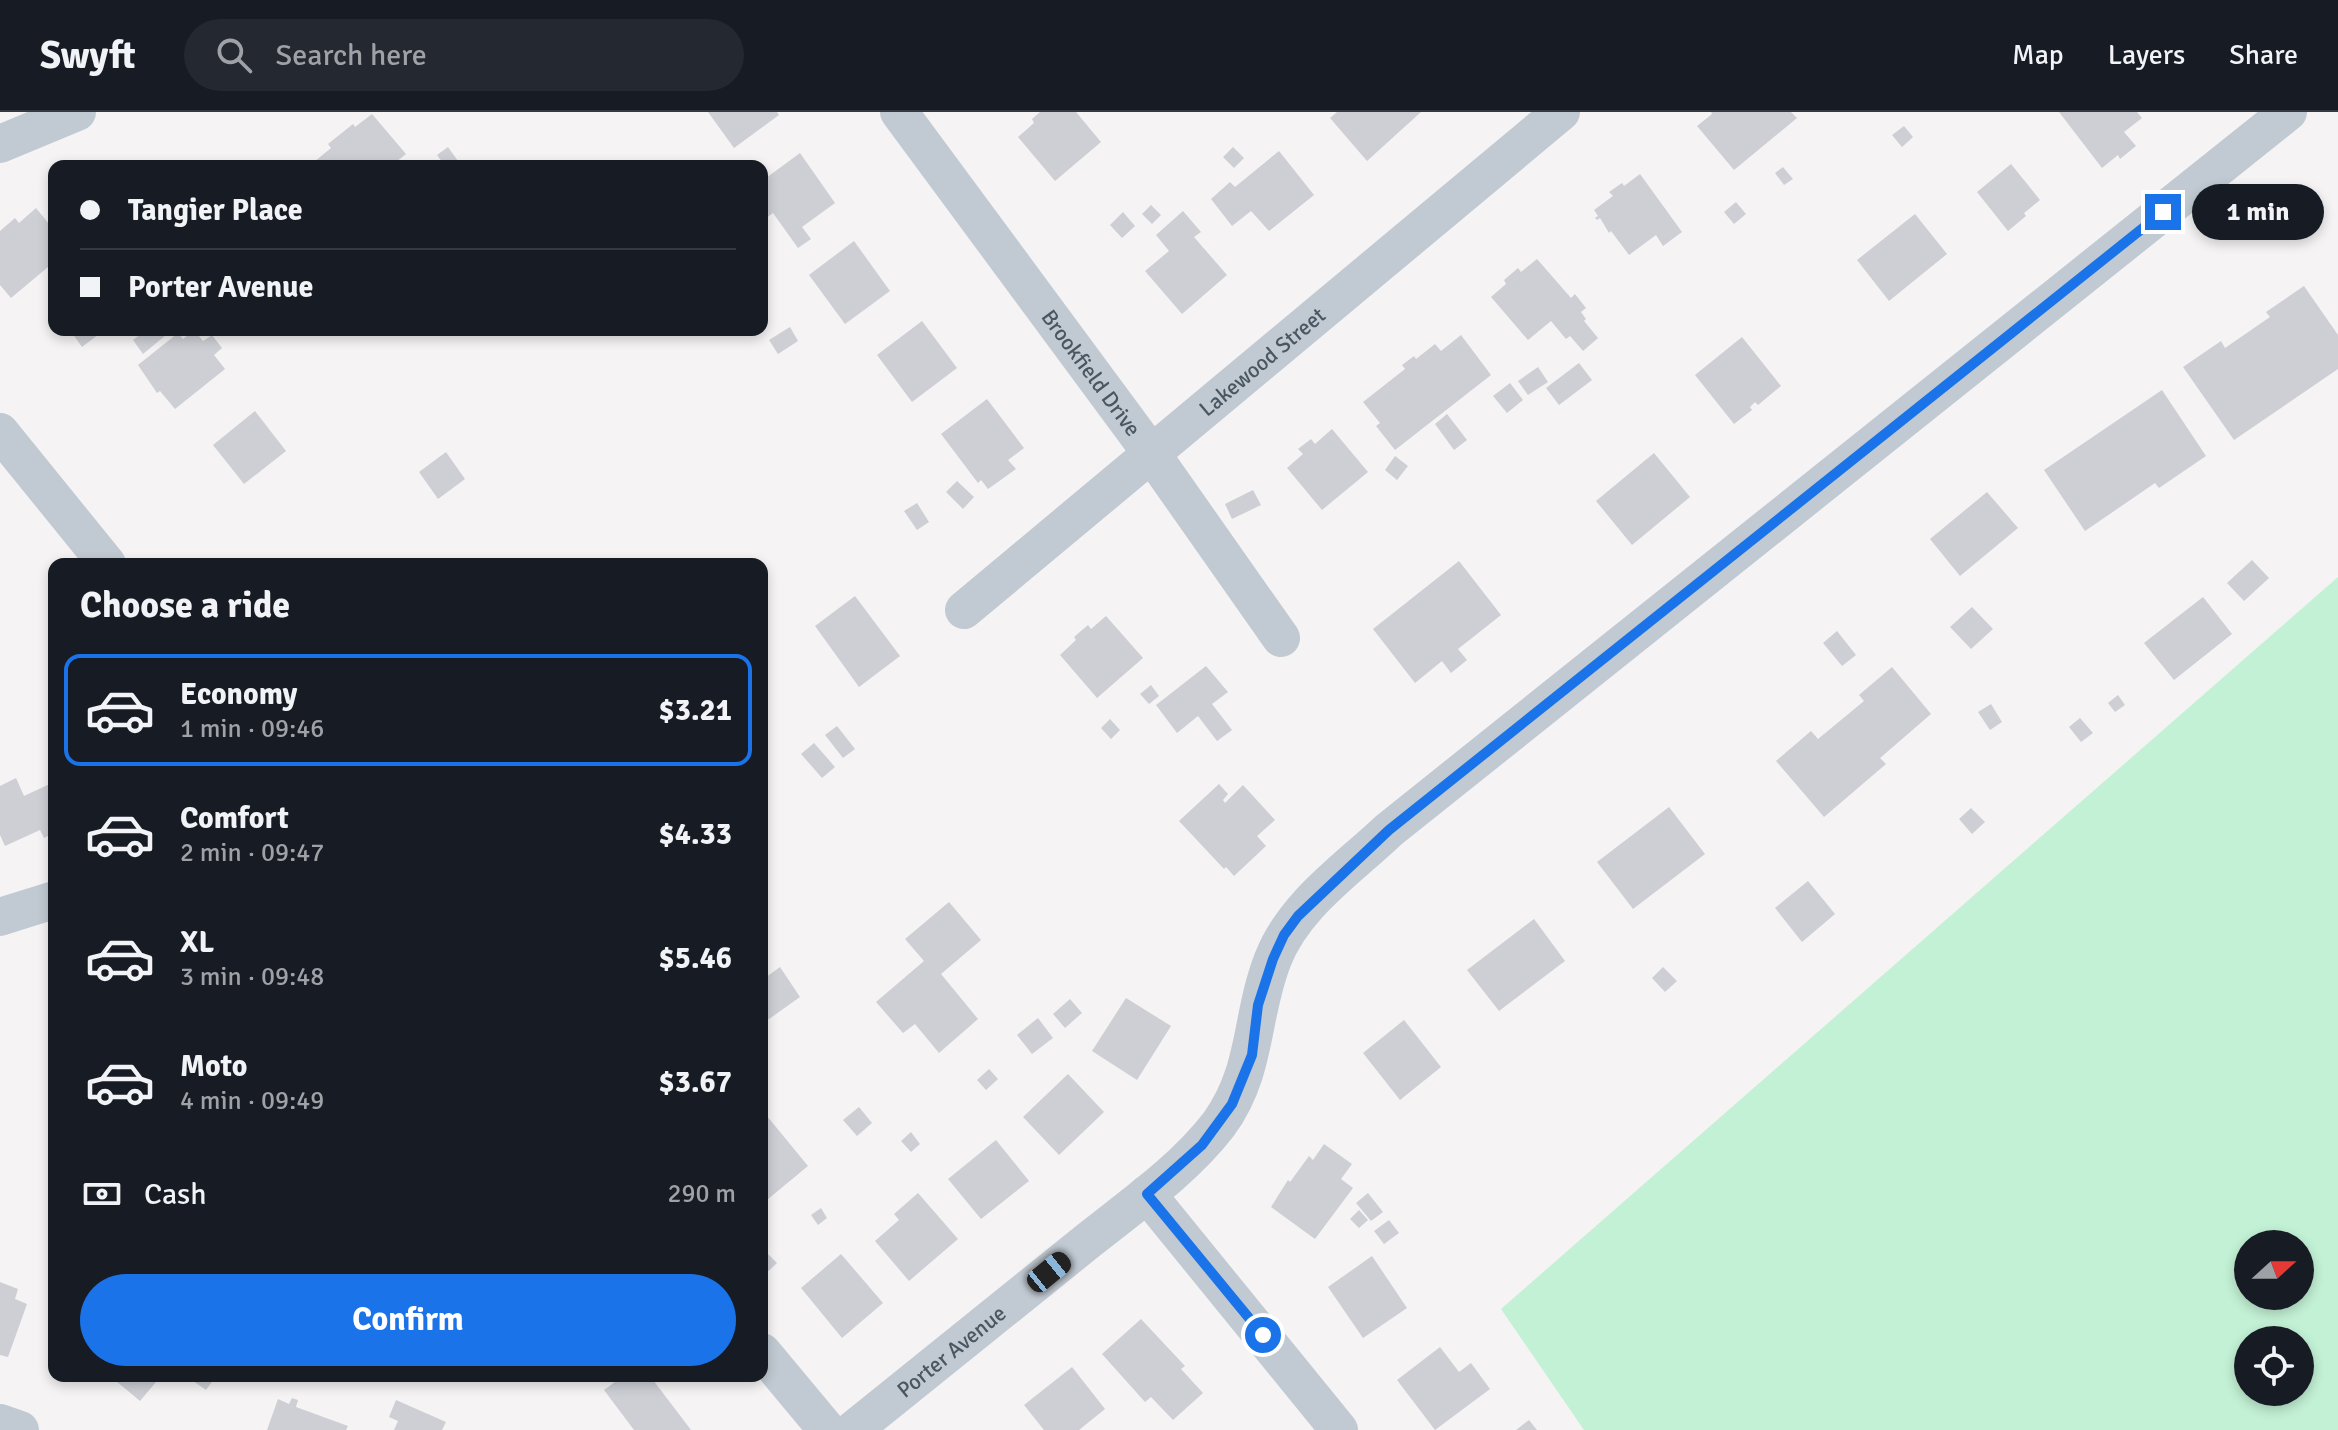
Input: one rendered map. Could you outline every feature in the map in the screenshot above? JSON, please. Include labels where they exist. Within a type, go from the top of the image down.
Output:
[{"type":"street","points":[[0,144],[77,112]]},
{"type":"street","name":"Lakewood Street","points":[[964,610],[1561,112]]},
{"type":"street","name":"Porter Avenue","points":[[853,1430],[1147,1194],[1202,1145],[1232,1104],[1252,1055],[1258,1005],[1273,959],[1298,916],[1389,830],[2288,112]]},
{"type":"street","name":"Brookfield Drive","points":[[903,114],[1151,453],[1281,638]]},
{"type":"street","points":[[0,432],[102,558]]},
{"type":"street","points":[[0,917],[48,902]]},
{"type":"street","points":[[1147,1194],[1339,1430]]},
{"type":"street","points":[[768,1359],[827,1430]]},
{"type":"street","points":[[0,1423],[20,1430]]},
{"type":"green space","points":[[2338,577],[2338,1430],[1584,1430],[1501,1309]]},
{"type":"building","points":[[708,112],[777,112],[779,115],[734,148]]},
{"type":"building","points":[[1040,112],[1076,112],[1101,142],[1055,181],[1018,137],[1034,123],[1032,119]]},
{"type":"building","points":[[1337,112],[1421,112],[1367,161],[1330,118]]},
{"type":"building","points":[[1711,112],[1791,112],[1797,118],[1734,170],[1697,126]]},
{"type":"building","points":[[2059,112],[2137,112],[2142,118],[2124,132],[2136,146],[2102,168]]},
{"type":"building","points":[[372,114],[406,154],[398,160],[316,160],[331,148],[328,144],[353,124],[355,127]]},
{"type":"building","points":[[1904,126],[1913,137],[1902,147],[1892,135]]},
{"type":"building","points":[[448,147],[457,160],[441,160],[437,155]]},
{"type":"building","points":[[1233,147],[1244,158],[1234,168],[1223,157]]},
{"type":"building","points":[[1279,151],[1314,195],[1269,231],[1251,211],[1232,226],[1211,199],[1230,182],[1235,187]]},
{"type":"building","points":[[800,153],[835,203],[802,227],[811,239],[798,248],[773,213],[768,217],[768,177]]},
{"type":"building","points":[[2011,164],[2040,200],[2008,231],[1977,192]]},
{"type":"building","points":[[1783,167],[1793,179],[1784,185],[1775,173]]},
{"type":"building","points":[[1640,174],[1682,232],[1663,246],[1656,235],[1629,255],[1600,218],[1595,218],[1598,216],[1594,210],[1613,196],[1609,192]]},
{"type":"building","points":[[1736,202],[1746,214],[1734,224],[1724,212]]},
{"type":"building","points":[[1151,205],[1161,215],[1152,224],[1142,214]]},
{"type":"building","points":[[36,208],[48,223],[48,267],[11,298],[0,285],[0,231],[15,218],[19,223]]},
{"type":"building","points":[[1183,211],[1201,232],[1194,237],[1227,275],[1182,314],[1145,271],[1169,251],[1156,235]]},
{"type":"building","points":[[1123,212],[1135,226],[1122,238],[1110,225]]},
{"type":"building","points":[[1915,214],[1947,254],[1889,301],[1857,260]]},
{"type":"building","points":[[854,241],[890,291],[845,324],[809,275]]},
{"type":"building","points":[[1537,259],[1571,298],[1575,294],[1586,308],[1581,312],[1586,319],[1584,321],[1598,338],[1583,351],[1570,336],[1566,339],[1551,321],[1528,340],[1491,297],[1518,268],[1521,272]]},
{"type":"building","points":[[2304,286],[2338,335],[2338,369],[2234,440],[2183,367],[2221,341],[2225,348],[2270,317],[2266,312]]},
{"type":"building","points":[[922,321],[957,368],[912,402],[877,355]]},
{"type":"building","points":[[790,327],[798,341],[778,354],[769,340]]},
{"type":"building","points":[[1461,335],[1491,375],[1395,450],[1376,426],[1380,423],[1363,402],[1405,369],[1402,365],[1414,356],[1416,359],[1435,344],[1441,351]]},
{"type":"building","points":[[74,336],[96,336],[82,347]]},
{"type":"building","points":[[138,336],[165,336],[143,354],[133,340]]},
{"type":"building","points":[[174,336],[183,339],[199,336],[203,341],[213,336],[222,348],[214,355],[225,369],[175,409],[160,391],[157,393],[138,365]]},
{"type":"building","points":[[1742,337],[1781,386],[1758,405],[1755,402],[1750,407],[1752,410],[1734,424],[1695,375]]},
{"type":"building","points":[[1579,363],[1592,380],[1559,405],[1546,388]]},
{"type":"building","points":[[1538,367],[1548,382],[1528,395],[1518,381]]},
{"type":"building","points":[[1510,383],[1523,400],[1507,413],[1493,396]]},
{"type":"building","points":[[2162,390],[2206,456],[2159,488],[2155,483],[2085,531],[2044,470]]},
{"type":"building","points":[[987,399],[1024,448],[1008,460],[1016,469],[988,489],[981,480],[978,483],[941,434]]},
{"type":"building","points":[[255,411],[286,451],[244,484],[213,445]]},
{"type":"building","points":[[1447,414],[1467,440],[1454,450],[1435,424]]},
{"type":"building","points":[[1332,429],[1368,472],[1322,510],[1287,468],[1303,454],[1298,449],[1311,439],[1315,444]]},
{"type":"building","points":[[446,452],[465,479],[438,499],[419,472]]},
{"type":"building","points":[[1654,453],[1690,497],[1632,545],[1596,501]]},
{"type":"building","points":[[1395,456],[1408,466],[1397,480],[1385,470]]},
{"type":"building","points":[[957,481],[974,497],[963,509],[946,492]]},
{"type":"building","points":[[1253,490],[1261,505],[1232,519],[1225,504]]},
{"type":"building","points":[[1987,492],[2018,528],[1960,576],[1930,539]]},
{"type":"building","points":[[917,503],[929,522],[917,530],[904,511]]},
{"type":"building","points":[[2252,560],[2269,578],[2244,601],[2227,583]]},
{"type":"building","points":[[1459,561],[1501,615],[1458,649],[1467,660],[1451,673],[1442,661],[1415,683],[1373,629]]},
{"type":"building","points":[[855,596],[900,656],[859,687],[815,626]]},
{"type":"building","points":[[2203,597],[2232,634],[2174,680],[2144,643]]},
{"type":"building","points":[[1972,607],[1993,629],[1971,649],[1950,627]]},
{"type":"building","points":[[1106,616],[1143,658],[1097,698],[1060,655],[1088,625],[1091,629]]},
{"type":"building","points":[[1837,631],[1856,655],[1842,666],[1823,643]]},
{"type":"building","points":[[1206,666],[1228,692],[1212,704],[1232,730],[1217,741],[1198,716],[1177,733],[1156,705]]},
{"type":"building","points":[[1892,667],[1931,714],[1880,758],[1886,764],[1824,817],[1776,761],[1811,731],[1818,739],[1864,701],[1859,695]]},
{"type":"building","points":[[1151,685],[1159,696],[1149,704],[1140,694]]},
{"type":"building","points":[[2118,695],[2125,705],[2115,712],[2108,703]]},
{"type":"building","points":[[1991,704],[2002,722],[1990,730],[1978,712]]},
{"type":"building","points":[[2080,718],[2093,733],[2081,742],[2069,727]]},
{"type":"building","points":[[1110,719],[1120,730],[1111,739],[1101,728]]},
{"type":"building","points":[[837,726],[855,749],[843,758],[825,735]]},
{"type":"building","points":[[814,743],[835,767],[822,778],[801,754]]},
{"type":"building","points":[[16,778],[24,796],[48,785],[48,836],[44,838],[40,830],[5,846],[0,835],[0,786]]},
{"type":"building","points":[[1219,784],[1228,794],[1223,800],[1225,803],[1243,785],[1275,820],[1257,836],[1266,846],[1234,876],[1179,821]]},
{"type":"building","points":[[1669,807],[1705,854],[1633,909],[1597,862]]},
{"type":"building","points":[[1971,808],[1985,822],[1972,834],[1959,819]]},
{"type":"building","points":[[1808,881],[1835,914],[1802,942],[1775,908]]},
{"type":"building","points":[[949,902],[981,940],[941,974],[978,1019],[939,1053],[915,1024],[903,1033],[876,1002],[924,961],[905,939]]},
{"type":"building","points":[[1534,919],[1565,961],[1499,1011],[1467,970]]},
{"type":"building","points":[[780,967],[800,997],[768,1020],[768,976]]},
{"type":"building","points":[[1663,967],[1677,981],[1665,992],[1652,978]]},
{"type":"building","points":[[1126,998],[1171,1026],[1137,1080],[1092,1051]]},
{"type":"building","points":[[1070,999],[1082,1013],[1065,1028],[1053,1014]]},
{"type":"building","points":[[1038,1018],[1053,1038],[1032,1054],[1017,1035]]},
{"type":"building","points":[[1404,1020],[1441,1067],[1400,1100],[1363,1053]]},
{"type":"building","points":[[989,1069],[998,1079],[986,1090],[977,1080]]},
{"type":"building","points":[[1068,1074],[1104,1112],[1059,1155],[1023,1117]]},
{"type":"building","points":[[859,1107],[872,1123],[857,1136],[843,1120]]},
{"type":"building","points":[[768,1117],[808,1166],[768,1199]]},
{"type":"building","points":[[911,1132],[920,1144],[911,1152],[901,1141]]},
{"type":"building","points":[[996,1140],[1029,1181],[981,1219],[948,1179]]},
{"type":"building","points":[[1324,1144],[1352,1164],[1341,1179],[1353,1188],[1315,1239],[1271,1207],[1288,1180],[1290,1182],[1309,1156],[1313,1160]]},
{"type":"building","points":[[918,1193],[958,1239],[909,1281],[875,1241],[899,1220],[894,1214]]},
{"type":"building","points":[[1368,1193],[1383,1212],[1371,1221],[1356,1203]]},
{"type":"building","points":[[821,1208],[827,1218],[818,1225],[811,1215]]},
{"type":"building","points":[[1359,1210],[1368,1220],[1359,1228],[1350,1219]]},
{"type":"building","points":[[1389,1220],[1399,1233],[1384,1244],[1374,1231]]},
{"type":"building","points":[[768,1254],[777,1263],[768,1271]]},
{"type":"building","points":[[841,1254],[883,1303],[842,1338],[801,1288]]},
{"type":"building","points":[[1372,1256],[1407,1308],[1363,1338],[1328,1287]]},
{"type":"building","points":[[0,1282],[18,1289],[15,1299],[27,1304],[8,1357],[0,1355]]},
{"type":"building","points":[[1141,1319],[1185,1366],[1181,1369],[1203,1393],[1173,1420],[1151,1397],[1145,1402],[1102,1354]]},
{"type":"building","points":[[1440,1347],[1459,1372],[1471,1363],[1490,1389],[1435,1430],[1397,1380]]},
{"type":"building","points":[[1072,1367],[1105,1409],[1079,1430],[1044,1430],[1024,1405]]},
{"type":"building","points":[[117,1382],[156,1382],[140,1401]]},
{"type":"building","points":[[195,1382],[212,1382],[206,1390]]},
{"type":"building","points":[[615,1382],[655,1382],[691,1430],[634,1430],[604,1390]]},
{"type":"building","points":[[292,1398],[298,1400],[296,1407],[348,1426],[346,1430],[267,1430],[278,1399],[289,1404]]},
{"type":"building","points":[[396,1400],[446,1422],[442,1430],[394,1430],[398,1421],[389,1417]]},
{"type":"building","points":[[1529,1420],[1537,1430],[1516,1430]]},
{"type":"route","points":[[1263,1335],[1147,1194],[1202,1145],[1232,1104],[1252,1055],[1258,1005],[1273,959],[1284,935],[1298,916],[1389,830],[2163,212]]}]
